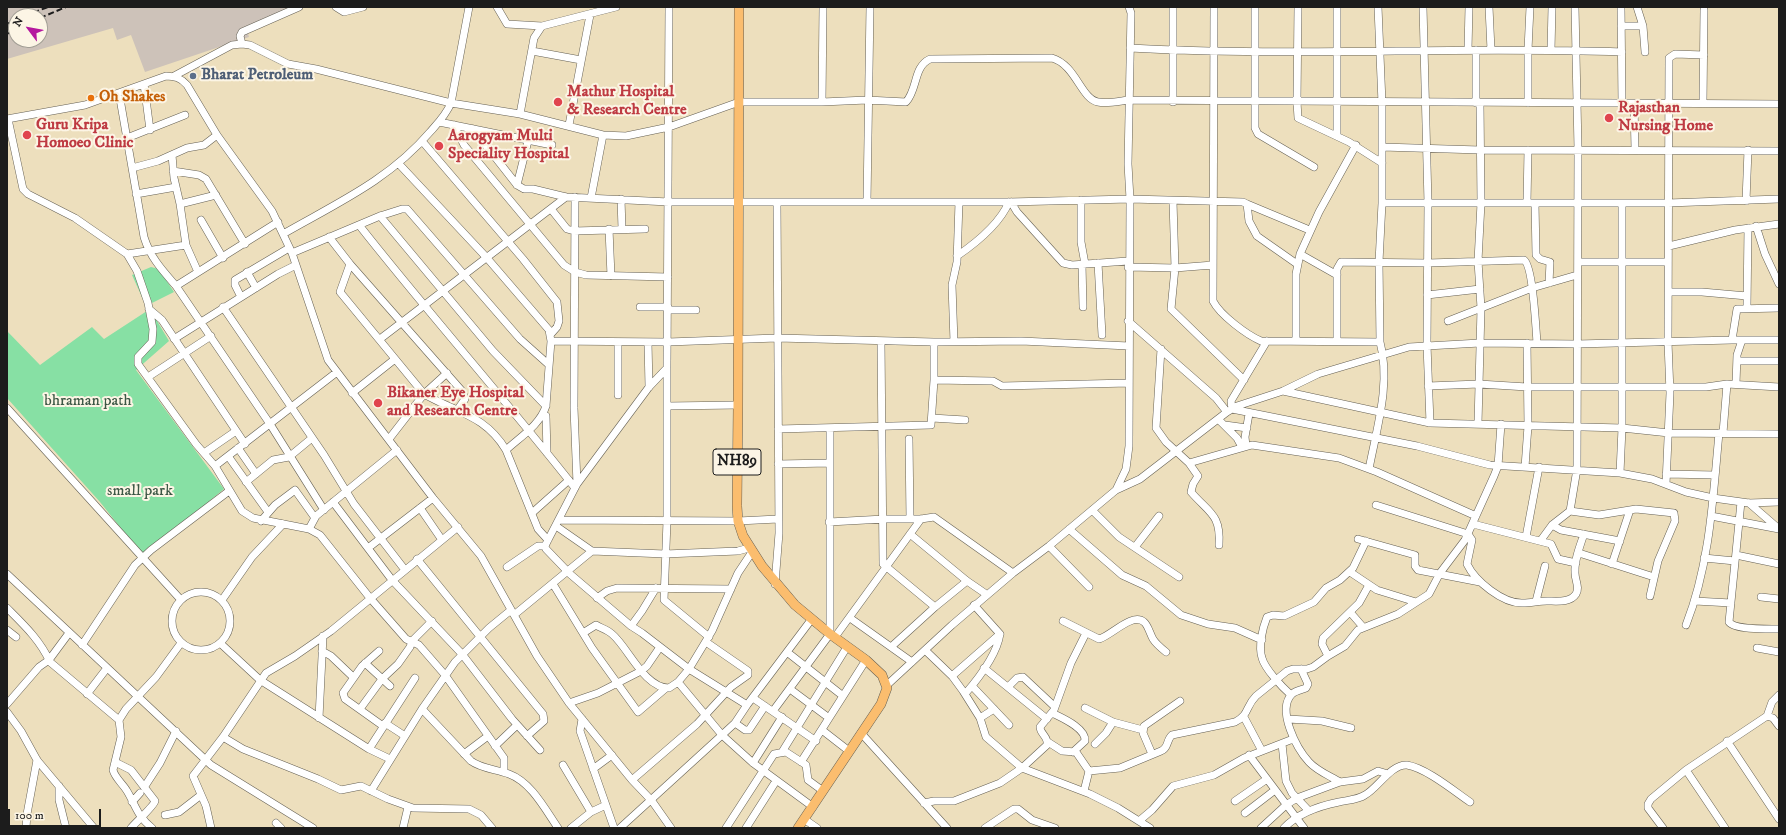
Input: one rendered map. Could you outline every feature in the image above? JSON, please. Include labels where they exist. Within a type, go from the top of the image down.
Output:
[{"type":"main road","name":"NH89","points":[[739,7],[738,521],[750,550],[775,584],[811,620],[866,660],[882,675],[887,685]]},
{"type":"main road","points":[[798,828],[824,791],[886,694],[887,685]]},
{"type":"street","points":[[242,44],[240,36],[242,32],[299,7]]},
{"type":"street","points":[[336,7],[344,12],[363,7]]},
{"type":"street","points":[[283,234],[377,181],[399,164],[446,114],[451,103],[469,7]]},
{"type":"street","points":[[497,7],[507,24],[542,26],[590,15],[616,7]]},
{"type":"street","points":[[632,780],[706,715],[726,692],[749,673],[707,640],[664,600],[663,588],[667,521],[669,7]]},
{"type":"street","points":[[822,102],[823,7]]},
{"type":"street","points":[[867,202],[867,100],[870,7]]},
{"type":"street","points":[[1116,490],[1126,469],[1129,446],[1128,264],[1130,199],[1128,164],[1131,13],[1129,7]]},
{"type":"street","points":[[1173,7],[1173,102]]},
{"type":"street","points":[[1214,7],[1215,102],[1213,301],[1216,306],[1254,338],[1267,341],[1296,340],[1380,342]]},
{"type":"street","points":[[1255,7],[1255,128],[1258,134],[1314,167]]},
{"type":"street","points":[[1298,7],[1297,114],[1301,121],[1356,145],[1382,163]]},
{"type":"street","points":[[1337,7],[1338,136]]},
{"type":"street","points":[[1369,468],[1383,394],[1383,354],[1380,342],[1378,262],[1382,203],[1382,103],[1378,7]]},
{"type":"street","points":[[1423,7],[1428,203],[1427,345],[1430,423]]},
{"type":"street","points":[[1469,7],[1478,103],[1480,150],[1481,203],[1478,261],[1481,308],[1478,424]]},
{"type":"street","points":[[1489,7],[1491,50]]},
{"type":"street","points":[[1528,103],[1530,7]]},
{"type":"street","points":[[1551,50],[1552,7]]},
{"type":"street","points":[[1541,540],[1552,525],[1570,511],[1577,469],[1578,149],[1575,7]]},
{"type":"street","points":[[1621,7],[1622,104]]},
{"type":"street","points":[[1637,7],[1642,26],[1645,52]]},
{"type":"street","points":[[1703,103],[1704,10]]},
{"type":"street","points":[[569,125],[590,15]]},
{"type":"street","points":[[520,114],[534,38],[542,26]]},
{"type":"street","points":[[1621,26],[1642,26]]},
{"type":"street","points":[[174,76],[232,45],[242,44],[250,46],[288,64],[316,68],[451,103],[520,114],[569,125],[602,135],[626,136],[669,127],[739,102],[822,102],[867,100],[906,102],[912,96],[922,62],[930,59],[1052,58],[1067,66],[1092,99],[1098,102],[1129,100],[1173,102],[1779,104]]},
{"type":"street","points":[[1130,48],[1174,51],[1255,52],[1424,50],[1576,50],[1622,52]]},
{"type":"street","points":[[532,51],[581,60]]},
{"type":"street","points":[[1666,484],[1670,386],[1668,342],[1668,203],[1670,149],[1669,58],[1675,54],[1704,55]]},
{"type":"street","points":[[504,772],[504,758],[445,675],[419,645],[406,639],[370,598],[320,535],[309,528],[261,521],[247,516],[242,511],[215,466],[137,361],[138,357],[153,340],[149,309],[137,271],[127,254],[74,218],[28,194],[23,189],[8,119],[85,105],[166,76],[174,76],[182,79],[217,135],[268,205],[278,222],[291,250],[324,351],[336,372],[433,498],[481,556],[537,656],[569,703],[632,780],[652,801],[671,828]]},
{"type":"street","points":[[144,84],[150,130]]},
{"type":"street","points":[[119,93],[136,194],[149,252],[156,263],[176,286],[211,336],[270,424],[289,457],[324,510]]},
{"type":"street","points":[[1634,104],[1635,149]]},
{"type":"street","points":[[127,138],[185,115]]},
{"type":"street","points":[[439,122],[552,146]]},
{"type":"street","points":[[454,125],[464,145],[564,264],[575,272],[586,275],[668,277]]},
{"type":"street","points":[[473,129],[518,185],[524,189],[533,189],[566,197],[669,202],[1010,202],[1130,199],[1243,202],[1307,229]]},
{"type":"street","points":[[132,168],[183,150],[204,145],[217,135]]},
{"type":"street","points":[[591,198],[602,135]]},
{"type":"street","points":[[422,141],[508,241],[557,302],[559,321],[558,327],[550,338]]},
{"type":"street","points":[[518,185],[528,141]]},
{"type":"street","points":[[1296,340],[1297,264],[1300,254],[1319,212],[1356,145]]},
{"type":"street","points":[[1382,147],[1480,150],[1779,150]]},
{"type":"street","points":[[1527,203],[1528,150]]},
{"type":"street","points":[[1746,200],[1748,150]]},
{"type":"street","points":[[172,155],[173,171],[186,245],[198,272]]},
{"type":"street","points":[[399,164],[487,258],[548,330],[550,338],[546,406],[539,421],[506,450]]},
{"type":"street","points":[[173,171],[203,177],[216,195],[245,244]]},
{"type":"street","points":[[136,194],[176,187]]},
{"type":"street","points":[[180,204],[216,195]]},
{"type":"street","points":[[380,339],[422,305],[487,258],[566,197]]},
{"type":"street","points":[[575,197],[574,408],[576,486]]},
{"type":"street","points":[[1382,203],[1668,203],[1779,199]]},
{"type":"street","points":[[621,200],[622,229]]},
{"type":"street","points":[[1081,200],[1081,242],[1084,264],[1083,307]]},
{"type":"street","points":[[1173,201],[1175,268],[1170,306],[1172,312],[1244,380]]},
{"type":"street","points":[[775,584],[778,519],[778,202]]},
{"type":"street","points":[[954,342],[952,285],[957,256],[959,202]]},
{"type":"street","points":[[1010,202],[1017,212],[1063,263],[1072,265],[1098,262],[1175,268],[1213,264]]},
{"type":"street","points":[[957,256],[985,232],[1004,212],[1010,202]]},
{"type":"street","points":[[1535,203],[1536,255],[1540,259],[1550,262],[1549,283]]},
{"type":"street","points":[[1620,473],[1623,343],[1622,203]]},
{"type":"street","points":[[1247,204],[1249,221],[1257,236],[1297,264]]},
{"type":"street","points":[[241,297],[234,282],[247,272],[291,250],[329,237],[380,216],[402,209],[408,209],[520,339],[548,364]]},
{"type":"street","points":[[551,209],[567,228],[574,231],[645,229]]},
{"type":"street","points":[[380,216],[493,351],[546,406]]},
{"type":"street","points":[[201,220],[223,258]]},
{"type":"street","points":[[176,286],[223,258],[278,222]]},
{"type":"street","points":[[1669,246],[1752,227],[1779,224]]},
{"type":"street","points":[[358,225],[422,305],[529,429],[569,480],[576,486]]},
{"type":"street","points":[[1752,227],[1779,284]]},
{"type":"street","points":[[1747,307],[1752,227]]},
{"type":"street","points":[[609,229],[611,276]]},
{"type":"street","points":[[329,237],[350,264],[447,373],[464,395],[463,403],[458,409]]},
{"type":"street","points":[[127,254],[149,252],[186,245]]},
{"type":"street","points":[[1300,254],[1337,275]]},
{"type":"street","points":[[1337,341],[1337,275],[1338,264],[1341,262],[1428,263],[1524,260],[1529,266],[1537,344]]},
{"type":"street","points":[[1098,262],[1102,335]]},
{"type":"street","points":[[1578,262],[1668,262]]},
{"type":"street","points":[[350,264],[340,292],[424,394],[458,409],[490,429],[506,450],[538,529],[547,543],[548,552],[597,598],[631,626],[689,670],[747,705]]},
{"type":"street","points":[[174,339],[278,274],[296,265]]},
{"type":"street","points":[[247,272],[256,288]]},
{"type":"street","points":[[1448,321],[1532,288],[1577,275]]},
{"type":"street","points":[[1428,295],[1480,289]]},
{"type":"street","points":[[1669,292],[1696,292],[1747,296]]},
{"type":"street","points":[[224,307],[312,438],[354,504],[405,570]]},
{"type":"street","points":[[640,307],[696,310]]},
{"type":"street","points":[[1732,340],[1736,311],[1740,307],[1779,308]]},
{"type":"street","points":[[149,309],[162,320],[245,444]]},
{"type":"street","points":[[1128,321],[1161,348],[1229,410],[1375,438],[1498,466],[1577,469],[1620,473],[1652,479],[1686,492],[1713,498],[1745,502],[1779,502]]},
{"type":"street","points":[[148,377],[211,336]]},
{"type":"street","points":[[550,338],[575,341],[618,342],[668,342],[777,338],[934,342],[1021,340],[1128,346]]},
{"type":"street","points":[[1736,384],[1737,361],[1742,340]]},
{"type":"street","points":[[887,685],[986,594],[1012,572],[1049,546],[1116,490],[1140,479],[1177,452],[1229,410],[1283,391],[1318,374],[1363,362],[1383,354],[1409,347],[1427,345],[1480,343],[1577,344],[1779,340]]},
{"type":"street","points":[[881,341],[880,426],[884,519],[883,564],[886,568],[936,607]]},
{"type":"street","points":[[1229,410],[1231,401],[1267,341]]},
{"type":"street","points":[[618,342],[618,395]]},
{"type":"street","points":[[648,342],[649,387]]},
{"type":"street","points":[[778,430],[931,425],[934,380],[934,342]]},
{"type":"street","points":[[1525,467],[1528,426],[1527,343]]},
{"type":"street","points":[[1161,348],[1156,428],[1166,442],[1189,463],[1198,476],[1193,484],[1191,492],[1217,521],[1220,531],[1219,545]]},
{"type":"street","points":[[352,393],[395,359]]},
{"type":"street","points":[[1737,361],[1779,361]]},
{"type":"street","points":[[507,567],[538,546],[547,543],[576,486],[649,387],[667,368]]},
{"type":"street","points":[[215,466],[336,372]]},
{"type":"street","points":[[389,439],[424,394],[447,373]]},
{"type":"street","points":[[934,380],[993,381],[1002,386],[1129,384]]},
{"type":"street","points":[[1428,386],[1479,384],[1527,387],[1706,387],[1736,384],[1779,387]]},
{"type":"street","points":[[1686,625],[1695,601],[1704,558],[1711,516],[1727,384]]},
{"type":"street","points":[[1283,391],[1430,423],[1622,428],[1669,433],[1779,434]]},
{"type":"street","points":[[667,406],[738,406]]},
{"type":"street","points":[[7,408],[181,600]]},
{"type":"street","points":[[1244,446],[1249,414]]},
{"type":"street","points":[[546,416],[547,453]]},
{"type":"street","points":[[932,418],[965,420]]},
{"type":"street","points":[[1218,419],[1244,446]]},
{"type":"street","points":[[1088,771],[1120,768],[1165,750],[1172,735],[1228,724],[1244,717],[1252,701],[1276,679],[1290,669],[1308,670],[1345,646],[1355,632],[1363,627],[1384,620],[1429,594],[1440,573],[1468,534],[1498,466],[1501,424]]},
{"type":"street","points":[[1225,425],[1246,428]]},
{"type":"street","points":[[830,428],[829,522],[832,636]]},
{"type":"street","points":[[204,453],[236,431]]},
{"type":"street","points":[[246,482],[273,460],[289,457],[312,438]]},
{"type":"street","points":[[909,439],[910,519]]},
{"type":"street","points":[[1189,463],[1244,446],[1252,445],[1324,456],[1352,462],[1369,468],[1476,516]]},
{"type":"street","points":[[238,448],[256,474]]},
{"type":"street","points":[[309,528],[315,518],[333,502],[397,450]]},
{"type":"street","points":[[228,456],[268,512]]},
{"type":"street","points":[[778,464],[830,463]]},
{"type":"street","points":[[1526,537],[1539,467]]},
{"type":"street","points":[[1666,474],[1715,475]]},
{"type":"street","points":[[532,513],[569,480]]},
{"type":"street","points":[[261,521],[268,512],[295,490],[315,518]]},
{"type":"street","points":[[82,645],[130,571],[143,557],[229,491]]},
{"type":"street","points":[[368,548],[433,498]]},
{"type":"street","points":[[333,502],[392,580],[462,654],[517,725],[540,750]]},
{"type":"street","points":[[1745,502],[1740,523],[1729,622],[1732,625],[1779,629]]},
{"type":"street","points":[[1745,502],[1779,529]]},
{"type":"street","points":[[1376,505],[1468,534],[1472,540],[1467,564],[1480,582],[1489,590],[1517,603],[1561,601],[1568,600],[1574,596],[1578,590],[1574,572],[1584,534]]},
{"type":"street","points":[[420,508],[442,540]]},
{"type":"street","points":[[1092,510],[1119,537],[1179,577]]},
{"type":"street","points":[[1570,511],[1599,515],[1630,510],[1672,511],[1675,515],[1675,521],[1658,561],[1650,596]]},
{"type":"street","points":[[1612,564],[1630,510]]},
{"type":"street","points":[[1135,547],[1159,516]]},
{"type":"street","points":[[1711,516],[1740,523],[1779,529]]},
{"type":"street","points":[[829,522],[884,519],[922,519],[934,517],[942,521],[1012,572]]},
{"type":"street","points":[[558,523],[738,521],[778,519]]},
{"type":"street","points":[[774,711],[805,667],[850,618],[922,519]]},
{"type":"street","points":[[558,523],[592,551],[665,554],[750,550]]},
{"type":"street","points":[[222,600],[252,557],[283,524]]},
{"type":"street","points":[[1473,524],[1541,540],[1554,546],[1557,556],[1561,560],[1576,563]]},
{"type":"street","points":[[1552,525],[1561,530],[1620,541]]},
{"type":"street","points":[[211,828],[201,794],[193,776],[223,737],[260,680],[272,668],[295,656],[323,636],[458,527]]},
{"type":"street","points":[[1069,529],[1122,575],[1146,586],[1175,612],[1208,624],[1235,628],[1262,640]]},
{"type":"street","points":[[910,534],[967,582],[986,594]]},
{"type":"street","points":[[1291,695],[1276,679],[1262,657],[1262,640],[1266,620],[1270,615],[1284,616],[1314,602],[1326,588],[1350,572],[1355,565],[1362,540],[1412,553],[1416,557],[1416,569],[1480,582]]},
{"type":"street","points":[[1049,546],[1089,587]]},
{"type":"street","points":[[554,584],[583,633],[617,684],[638,712],[666,688],[678,682],[689,670],[707,640],[750,550]]},
{"type":"street","points":[[371,791],[404,736],[445,675],[462,654],[481,636],[512,612],[554,584],[592,551]]},
{"type":"street","points":[[1579,553],[1654,577]]},
{"type":"street","points":[[1704,558],[1736,558],[1779,564]]},
{"type":"street","points":[[417,559],[481,636],[545,718],[542,724],[527,736]]},
{"type":"street","points":[[1536,601],[1545,566]]},
{"type":"street","points":[[1350,572],[1377,590],[1416,602]]},
{"type":"street","points":[[7,574],[206,760],[313,828]]},
{"type":"street","points":[[891,647],[967,582]]},
{"type":"street","points":[[1328,656],[1322,644],[1323,638],[1359,603],[1369,586]]},
{"type":"street","points":[[597,598],[612,588],[731,589]]},
{"type":"street","points":[[631,626],[656,588]]},
{"type":"street","points":[[205,592],[222,600],[227,608],[230,622],[226,636],[220,643],[208,650],[187,647],[181,643],[173,629],[172,621],[175,610],[181,600],[192,593],[205,592]]},
{"type":"street","points":[[1761,597],[1779,599]]},
{"type":"street","points":[[1695,601],[1731,603]]},
{"type":"street","points":[[974,606],[1000,634]]},
{"type":"street","points":[[7,608],[36,638],[48,655],[49,660],[119,720]]},
{"type":"street","points":[[1350,612],[1363,627]]},
{"type":"street","points":[[850,618],[912,662]]},
{"type":"street","points":[[620,828],[652,801],[735,723],[811,620]]},
{"type":"street","points":[[360,709],[382,679],[398,664],[410,647],[412,641],[432,621]]},
{"type":"street","points":[[1063,621],[1095,638],[1104,638],[1126,623],[1140,621],[1144,622],[1156,644],[1166,652]]},
{"type":"street","points":[[583,633],[596,625],[612,633],[641,670],[654,682],[666,688]]},
{"type":"street","points":[[7,630],[16,637]]},
{"type":"street","points":[[7,704],[38,667],[49,660],[69,633]]},
{"type":"street","points":[[1084,792],[1088,771],[1078,754],[1062,751],[1048,742],[1040,729],[1054,710],[1071,662],[1086,633]]},
{"type":"street","points":[[965,694],[984,668],[1000,634]]},
{"type":"street","points":[[952,676],[1000,634]]},
{"type":"street","points":[[319,718],[323,636]]},
{"type":"street","points":[[152,828],[140,817],[128,793],[114,774],[115,762],[121,737],[119,720],[126,708],[156,677],[181,643]]},
{"type":"street","points":[[220,643],[260,680],[369,749],[390,759]]},
{"type":"street","points":[[569,703],[617,684],[641,670],[647,666],[660,647]]},
{"type":"street","points":[[726,828],[735,817],[771,757],[782,752],[810,704],[848,647]]},
{"type":"street","points":[[1757,648],[1779,652]]},
{"type":"street","points":[[925,650],[952,676],[965,694],[980,718],[986,737],[1022,768],[1108,802],[1150,828]]},
{"type":"street","points":[[322,651],[331,656],[353,677]]},
{"type":"street","points":[[379,651],[365,663],[353,677],[343,694],[345,699],[384,725],[404,736]]},
{"type":"street","points":[[787,652],[843,696]]},
{"type":"street","points":[[801,762],[816,741],[866,660]]},
{"type":"street","points":[[365,663],[390,686]]},
{"type":"street","points":[[87,694],[108,668]]},
{"type":"street","points":[[984,668],[1047,719]]},
{"type":"street","points":[[1301,669],[1307,686],[1291,695],[1287,704],[1288,719],[1293,739],[1309,762],[1340,782]]},
{"type":"street","points":[[369,749],[415,678]]},
{"type":"street","points":[[1008,687],[1017,678],[1023,678],[1054,710],[1084,734],[1085,741],[1073,752]]},
{"type":"street","points":[[678,682],[722,735],[753,763],[776,781],[813,806]]},
{"type":"street","points":[[972,686],[1009,726]]},
{"type":"street","points":[[790,689],[829,718]]},
{"type":"street","points":[[1663,828],[1648,804],[1651,799],[1686,770],[1766,716],[1772,702],[1779,695]]},
{"type":"street","points":[[752,698],[774,711],[816,741]]},
{"type":"street","points":[[1143,730],[1148,723],[1180,701]]},
{"type":"street","points":[[735,723],[745,730],[749,730],[765,706]]},
{"type":"street","points":[[1085,708],[1113,722],[1143,730]]},
{"type":"street","points":[[422,709],[464,754],[477,765],[510,774],[526,785],[558,828]]},
{"type":"street","points":[[980,718],[994,709]]},
{"type":"street","points":[[7,712],[21,731],[37,760],[94,828]]},
{"type":"street","points":[[1766,716],[1773,718],[1779,726]]},
{"type":"street","points":[[753,763],[782,717]]},
{"type":"street","points":[[1244,717],[1262,751]]},
{"type":"street","points":[[582,719],[580,731],[614,828]]},
{"type":"street","points":[[1288,719],[1322,721],[1351,728]]},
{"type":"street","points":[[1095,744],[1113,722]]},
{"type":"street","points":[[495,746],[517,725]]},
{"type":"street","points":[[822,730],[849,751]]},
{"type":"street","points":[[1143,730],[1152,754]]},
{"type":"street","points":[[145,786],[160,763],[176,731]]},
{"type":"street","points":[[861,733],[947,828]]},
{"type":"street","points":[[464,754],[488,736]]},
{"type":"street","points":[[223,737],[243,749],[341,790],[345,791],[358,785],[408,807],[422,809],[469,809],[481,815],[492,828]]},
{"type":"street","points":[[1139,821],[1152,810],[1173,786],[1214,775],[1249,755],[1293,739]]},
{"type":"street","points":[[1727,741],[1779,819]]},
{"type":"street","points":[[924,803],[934,801],[954,801],[1000,783],[1022,768],[1048,742]]},
{"type":"street","points":[[1282,744],[1286,781],[1289,788],[1309,811]]},
{"type":"street","points":[[782,752],[801,762],[808,768],[806,775],[808,780],[824,791]]},
{"type":"street","points":[[593,769],[612,755]]},
{"type":"street","points":[[1249,755],[1304,828]]},
{"type":"street","points":[[26,828],[27,814],[37,760]]},
{"type":"street","points":[[115,762],[132,770],[154,798],[155,804],[140,817],[131,828]]},
{"type":"street","points":[[564,765],[591,812]]},
{"type":"street","points":[[1284,828],[1296,817],[1309,811],[1338,802],[1360,798],[1377,786],[1388,774],[1400,766],[1405,765],[1418,768],[1470,802]]},
{"type":"street","points":[[1686,770],[1726,828]]},
{"type":"street","points":[[1261,828],[1286,805],[1297,798],[1340,782],[1363,779],[1378,771],[1388,774]]},
{"type":"street","points":[[1235,801],[1267,779]]},
{"type":"street","points":[[746,828],[776,781]]},
{"type":"street","points":[[59,786],[59,800],[66,828]]},
{"type":"street","points":[[1245,813],[1275,790]]},
{"type":"street","points":[[132,802],[140,793]]},
{"type":"street","points":[[165,815],[179,812],[201,794]]},
{"type":"street","points":[[571,828],[591,812],[606,805]]},
{"type":"street","points":[[403,828],[408,807]]},
{"type":"street","points":[[985,828],[1014,809],[1018,809],[1037,822],[1055,828]]},
{"type":"street","points":[[804,819],[817,828]]},
{"type":"shaded area","points":[[7,7],[291,7],[246,27],[249,37],[145,72],[131,35],[117,40],[113,28],[48,47],[48,8],[8,8],[8,48],[45,48],[7,59]]},
{"type":"green space","points":[[151,267],[159,269],[174,292],[146,306],[132,275]]},
{"type":"green space","name":"bhraman path","points":[[150,309],[169,341],[136,370],[224,489],[143,556],[100,502],[7,398],[7,331],[40,365],[92,327],[104,339]]},
{"type":"railway","points":[[48,15],[66,7]]},
{"type":"place","name":"Bharat Petroleum","points":[[193,76]]},
{"type":"place","name":"Oh Shakes","points":[[91,98]]},
{"type":"place","name":"Mathur Hospital & Research Centre","points":[[558,102]]},
{"type":"place","name":"Rajasthan Nursing Home","points":[[1609,118]]},
{"type":"place","name":"Guru Kripa Homoeo Clinic","points":[[27,135]]},
{"type":"place","name":"Aarogyam Multi Speciality Hospital","points":[[439,146]]},
{"type":"place","name":"Bikaner Eye Hospital and Research Centre","points":[[378,403]]},
{"type":"park label","name":"small park","points":[[140,492]]}]
